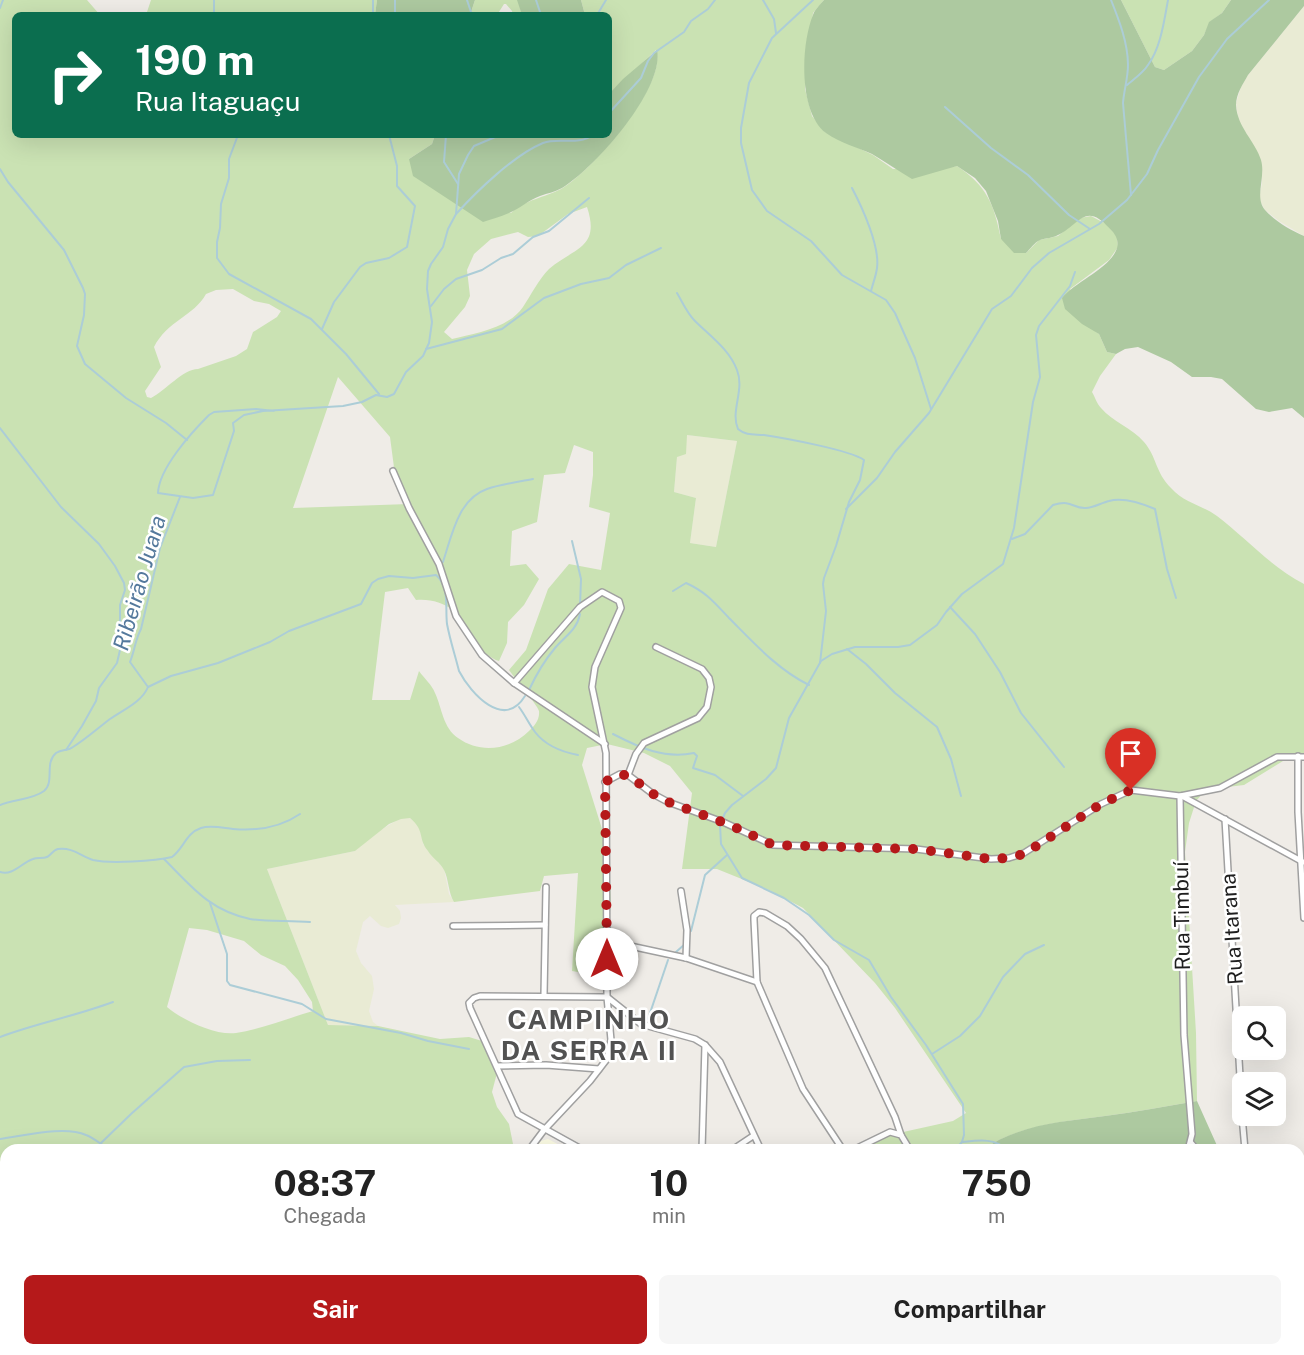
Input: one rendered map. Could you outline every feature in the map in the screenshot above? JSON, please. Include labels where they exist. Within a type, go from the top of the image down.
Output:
[{"type":"street","points":[[393,471],[439,564],[459,623],[482,656],[514,683],[605,744]]},
{"type":"street","points":[[514,683],[584,604],[602,592],[619,601],[621,609],[592,677],[592,687],[605,744],[607,997],[611,1029],[610,1050],[599,1069],[534,1144]]},
{"type":"street","points":[[628,775],[644,743],[698,718],[706,707],[711,687],[709,678],[702,669],[656,647]]},
{"type":"street","points":[[605,782],[617,775],[628,775],[660,798],[778,846],[916,849],[991,859],[1024,854],[1101,804],[1131,790],[1180,796],[1220,789],[1277,757],[1301,756],[1298,812],[1303,862],[1304,918]]},
{"type":"street","points":[[1180,796],[1303,862]]},
{"type":"street","name":"Rua Timbuí","points":[[1180,796],[1184,1035],[1191,1143]]},
{"type":"street","name":"Rua Itarana","points":[[1226,819],[1240,1072]]},
{"type":"street","points":[[544,995],[546,887]]},
{"type":"street","points":[[681,891],[687,930],[686,958]]},
{"type":"street","points":[[839,1144],[802,1089],[757,982],[754,916],[759,912],[787,926],[825,968],[906,1144]]},
{"type":"street","points":[[453,926],[545,925]]},
{"type":"street","points":[[607,941],[686,958],[757,982]]},
{"type":"street","points":[[572,1144],[518,1114],[470,1008],[469,1003],[474,998],[544,995],[607,997],[641,1024],[687,1035],[705,1045],[720,1062],[758,1144]]},
{"type":"street","points":[[702,1144],[705,1045]]},
{"type":"street","points":[[497,1066],[546,1065],[599,1069]]},
{"type":"street","points":[[1243,1126],[1244,1144]]},
{"type":"street","points":[[864,1144],[890,1132],[901,1135]]},
{"type":"street","points":[[741,1144],[753,1136]]},
{"type":"shaded area","points":[[1304,6],[1304,236],[1265,210],[1259,199],[1262,183],[1260,158],[1238,119],[1236,103],[1248,75]]},
{"type":"shaded area","points":[[687,435],[737,441],[716,547],[690,543],[696,498],[674,492],[677,457]]},
{"type":"shaded area","points":[[401,818],[410,818],[420,827],[423,844],[444,869],[449,894],[454,902],[395,905],[400,911],[401,918],[399,924],[388,928],[381,926],[370,916],[363,922],[356,951],[361,963],[372,976],[374,989],[369,1011],[373,1022],[378,1026],[328,1025],[267,869],[355,851],[374,834]]},
{"type":"shaded area","points":[[548,1139],[558,1144],[538,1144]]},
{"type":"green space","points":[[0,0],[87,0],[97,12],[12,12],[12,138],[434,138],[432,144],[409,159],[511,213],[529,202],[561,189],[590,165],[639,105],[657,65],[656,50],[612,91],[612,12],[584,12],[581,0],[824,0],[813,13],[805,89],[812,116],[825,132],[873,155],[893,169],[939,169],[957,166],[976,181],[988,197],[1001,239],[1026,253],[1039,240],[1058,236],[1080,218],[1091,216],[1106,224],[1117,236],[1118,247],[1109,260],[1070,289],[1099,334],[1107,352],[1116,354],[1092,392],[1097,402],[1106,413],[1144,442],[1162,476],[1176,493],[1217,516],[1270,561],[1304,584],[1304,761],[1283,761],[1244,785],[1204,792],[1196,801],[1189,823],[1185,852],[1196,1033],[1197,1101],[1041,1126],[1011,1135],[992,1144],[869,1144],[876,1138],[953,1121],[966,1113],[895,1008],[875,983],[803,908],[769,890],[717,869],[682,869],[692,793],[670,766],[644,753],[607,744],[587,748],[582,765],[602,829],[609,862],[611,904],[602,976],[572,971],[578,873],[544,876],[540,891],[454,902],[444,870],[425,846],[418,827],[410,818],[389,824],[355,851],[267,869],[328,1025],[378,1026],[440,1039],[469,1037],[482,1041],[486,1045],[497,1073],[492,1092],[497,1107],[509,1124],[513,1144],[0,1144]],"holes":[[[587,207],[590,221],[587,240],[549,269],[517,314],[500,325],[470,335],[452,339],[444,332],[465,307],[470,296],[467,270],[474,254],[491,239],[518,232],[528,237],[538,236],[568,214]],[[233,289],[254,301],[269,304],[281,311],[277,317],[253,332],[247,349],[236,356],[192,370],[180,376],[156,395],[151,398],[147,397],[145,391],[161,367],[154,347],[159,338],[195,308],[206,294],[216,290]],[[338,377],[390,437],[395,475],[409,504],[293,508]],[[687,435],[737,441],[716,547],[690,543],[696,498],[674,492],[677,457],[686,454]],[[574,445],[593,452],[589,507],[610,513],[601,570],[569,564],[548,589],[526,650],[509,670],[539,711],[535,725],[521,737],[504,746],[485,748],[467,743],[449,729],[434,690],[419,671],[410,700],[372,700],[385,592],[408,588],[416,600],[441,603],[450,608],[479,647],[499,661],[507,643],[508,622],[524,605],[539,579],[526,564],[510,566],[512,531],[537,522],[544,475],[565,473]],[[189,928],[207,930],[244,941],[261,955],[285,966],[298,980],[312,1002],[313,1011],[255,1029],[228,1033],[209,1030],[190,1022],[167,1007]]]},
{"type":"green space","points":[[151,0],[377,0],[375,12],[147,12]]},
{"type":"green space","points":[[377,0],[475,0],[471,12],[375,12]]},
{"type":"green space","points":[[475,0],[518,0],[521,12],[512,12],[504,4],[499,12],[471,12]]},
{"type":"green space","points":[[517,0],[581,0],[584,12],[521,12]]},
{"type":"green space","points":[[824,0],[1121,0],[1155,67],[1164,70],[1192,51],[1204,35],[1209,22],[1222,13],[1231,0],[1304,0],[1304,6],[1248,75],[1238,93],[1236,105],[1239,120],[1261,160],[1260,199],[1262,205],[1278,221],[1304,236],[1304,418],[1292,408],[1269,412],[1256,409],[1222,379],[1192,377],[1171,362],[1138,347],[1125,349],[1116,354],[1107,352],[1099,334],[1082,324],[1065,309],[1062,298],[1108,262],[1117,248],[1115,234],[1095,217],[1084,217],[1058,235],[1038,241],[1026,253],[1014,253],[1001,239],[998,221],[986,191],[975,178],[957,166],[912,179],[872,154],[826,133],[810,110],[804,77],[809,28],[816,9]]},
{"type":"green space","points":[[1121,0],[1231,0],[1222,13],[1210,22],[1192,51],[1164,70],[1155,67]]},
{"type":"green space","points":[[657,50],[657,66],[650,85],[639,106],[608,146],[576,178],[559,189],[536,198],[509,213],[483,222],[413,176],[409,159],[432,144],[434,138],[612,138],[612,91]]},
{"type":"green space","points":[[1197,1101],[1216,1144],[991,1144],[1026,1129]]},
{"type":"waterway","points":[[0,8],[3,0]]},
{"type":"waterway","points":[[214,0],[214,12]]},
{"type":"waterway","points":[[373,0],[373,12]]},
{"type":"waterway","points":[[395,0],[395,12]]},
{"type":"waterway","points":[[467,0],[471,12]]},
{"type":"waterway","points":[[536,0],[540,12]]},
{"type":"waterway","name":"Ribeirão Juara","points":[[599,12],[606,0]]},
{"type":"waterway","points":[[612,110],[641,78],[654,53],[684,32],[691,21],[708,9],[715,0]]},
{"type":"waterway","points":[[763,0],[774,19],[776,33]]},
{"type":"waterway","points":[[813,0],[772,38],[749,83],[741,128],[741,143],[752,190],[767,211],[811,241],[842,275],[886,300],[895,313],[915,358],[931,409]]},
{"type":"waterway","points":[[1111,0],[1128,57],[1123,103],[1131,195]]},
{"type":"waterway","points":[[1127,85],[1144,71],[1156,50],[1168,0]]},
{"type":"waterway","points":[[846,509],[877,478],[895,452],[929,413],[992,309],[1011,296],[1032,268],[1049,253],[1099,224],[1127,200],[1147,174],[1199,77],[1227,39],[1269,0]]},
{"type":"waterway","points":[[945,107],[991,148],[1028,175],[1069,215],[1090,229]]},
{"type":"waterway","points":[[237,138],[229,159],[229,178],[221,204],[217,258],[229,274],[311,319],[346,354],[379,394]]},
{"type":"waterway","points":[[322,329],[334,302],[360,267],[366,263],[389,258],[407,247],[415,206],[397,186],[397,166],[390,138]]},
{"type":"waterway","points":[[446,138],[444,162],[458,184]]},
{"type":"waterway","name":"Ribeirão Juara","points":[[270,411],[343,406],[362,402],[376,395],[387,397],[394,394],[406,372],[423,356],[429,343],[432,322],[427,289],[428,271],[443,247],[448,229],[456,214],[459,174],[474,146],[493,138]]},
{"type":"waterway","points":[[456,214],[496,174],[532,149],[549,141],[575,141],[587,138]]},
{"type":"waterway","points":[[0,169],[64,250],[83,288],[84,315],[77,346],[85,364],[126,398],[166,423],[187,440]]},
{"type":"waterway","points":[[852,188],[865,216],[876,249],[877,268],[871,291]]},
{"type":"waterway","points":[[431,306],[444,289],[456,279],[482,270],[501,258],[513,254],[533,237],[549,231],[589,198]]},
{"type":"waterway","points":[[426,349],[502,329],[544,298],[581,284],[609,278],[626,265],[661,248]]},
{"type":"waterway","points":[[960,1144],[964,1135],[963,1104],[926,1045],[891,997],[869,960],[834,940],[809,915],[784,898],[742,878],[721,844],[720,825],[725,813],[732,805],[766,779],[776,768],[789,718],[821,661],[832,654],[855,647],[910,645],[937,625],[962,594],[1003,564],[1014,528],[1033,402],[1040,377],[1036,335],[1039,326],[1070,286],[1075,272]]},
{"type":"waterway","points":[[677,293],[692,318],[734,362],[739,378],[736,415],[738,429],[747,434],[764,435],[831,448],[864,460],[860,480],[849,502],[824,578],[826,611],[820,663]]},
{"type":"waterway","name":"Ribeirão Juara","points":[[256,409],[270,411],[244,415],[233,423],[234,431],[213,495],[193,498],[158,493],[170,462],[209,415],[214,412],[256,409]]},
{"type":"waterway","points":[[0,428],[61,507],[99,544],[124,583],[125,590],[120,605],[120,650],[117,663],[99,688],[96,701],[66,750]]},
{"type":"waterway","points":[[443,562],[457,519],[469,501],[487,489],[533,479]]},
{"type":"waterway","name":"Ribeirão Juara","points":[[148,687],[130,662],[141,629],[160,548],[180,497]]},
{"type":"waterway","points":[[1012,539],[1025,534],[1053,505],[1060,503],[1086,508],[1120,500],[1144,505],[1155,509],[1167,569],[1176,598]]},
{"type":"waterway","points":[[572,541],[581,579],[580,606]]},
{"type":"waterway","points":[[148,687],[171,676],[218,663],[270,642],[289,631],[361,604],[372,583],[378,579],[389,576],[413,578],[436,575],[445,592],[448,630],[459,671],[464,680],[480,698],[498,709],[508,710],[517,706],[525,696]]},
{"type":"waterway","points":[[673,591],[686,583],[699,590],[776,664],[809,685]]},
{"type":"waterway","points":[[950,607],[975,634],[1000,672],[1021,713],[1064,767]]},
{"type":"waterway","points":[[529,690],[544,663],[573,629],[580,614]]},
{"type":"waterway","points":[[847,649],[895,693],[937,727],[951,759],[961,796]]},
{"type":"waterway","name":"Ribeirão Juara","points":[[0,805],[44,791],[49,783],[52,757],[83,741],[137,701],[148,687]]},
{"type":"waterway","points":[[519,707],[535,732],[544,741],[560,750],[578,755]]},
{"type":"waterway","points":[[613,734],[652,751],[672,755],[694,753],[697,756],[693,768],[715,775],[743,796]]},
{"type":"waterway","points":[[0,872],[13,871],[33,859],[47,857],[58,849],[72,851],[93,860],[110,862],[172,857],[188,837],[201,828],[259,829],[277,825],[300,814]]},
{"type":"waterway","points":[[691,931],[705,875],[727,855]]},
{"type":"waterway","points":[[164,859],[202,896],[223,910],[250,919],[310,922]]},
{"type":"waterway","points":[[210,903],[227,954],[227,981],[230,985],[302,1004],[326,1019],[469,1049]]},
{"type":"waterway","points":[[676,952],[685,944]]},
{"type":"waterway","points":[[932,1054],[960,1036],[980,1016],[1003,977],[1025,954],[1044,945]]},
{"type":"waterway","points":[[648,1019],[668,960]]},
{"type":"waterway","points":[[0,1037],[113,1002]]},
{"type":"waterway","points":[[100,1144],[184,1067],[217,1061],[250,1060]]},
{"type":"waterway","points":[[0,1139],[67,1131],[89,1136],[101,1144]]},
{"type":"waterway","points":[[962,1142],[981,1140],[998,1144]]},
{"type":"district","name":"CAMPINHO DA SERRA II","points":[[589,1036]]},
{"type":"route","points":[[607,959],[605,782],[617,775],[628,775],[668,802],[730,825],[773,845],[916,849],[991,859],[1024,854],[1101,804],[1131,790]]}]
